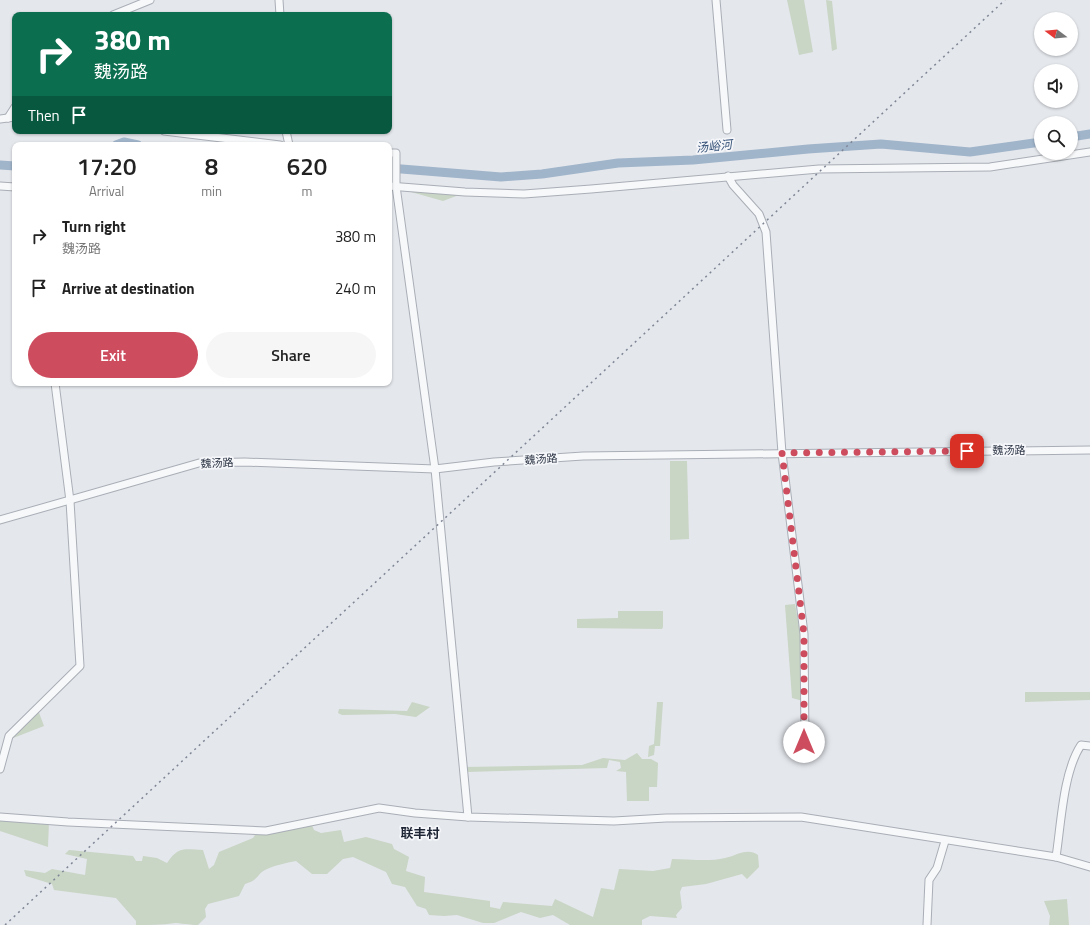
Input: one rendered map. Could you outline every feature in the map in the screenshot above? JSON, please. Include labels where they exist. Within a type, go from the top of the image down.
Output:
[{"type":"street","points":[[121,12],[150,0]]},
{"type":"street","points":[[279,0],[280,12]]},
{"type":"street","points":[[716,0],[727,130]]},
{"type":"street","points":[[0,119],[12,118]]},
{"type":"street","points":[[189,134],[255,142]]},
{"type":"street","points":[[394,184],[465,192],[524,194],[591,190],[728,176],[819,169],[990,167],[1090,152]]},
{"type":"street","points":[[392,153],[396,153],[394,184],[435,469],[468,817]]},
{"type":"street","points":[[728,176],[736,188],[759,214],[766,232],[782,453],[804,634],[804,742]]},
{"type":"street","points":[[0,186],[12,187]]},
{"type":"street","points":[[0,769],[9,736],[80,666],[70,501],[55,386]]},
{"type":"street","name":"魏汤路","points":[[0,520],[199,464],[245,462],[435,469],[494,462],[583,456],[1090,450]]},
{"type":"street","points":[[1056,857],[1063,809],[1075,754],[1081,745],[1090,746]]},
{"type":"street","points":[[0,817],[68,822],[266,831],[379,808],[415,813],[468,817],[614,821],[666,818],[801,817],[945,841],[1056,857],[1090,867]]},
{"type":"street","points":[[927,925],[929,880],[937,868],[945,841]]},
{"type":"green space","points":[[787,0],[804,0],[813,52],[799,55]]},
{"type":"green space","points":[[826,0],[832,1],[837,49],[832,51]]},
{"type":"green space","points":[[404,190],[459,195],[443,201]]},
{"type":"green space","points":[[670,461],[687,461],[689,539],[670,540]]},
{"type":"green space","points":[[795,604],[803,650],[803,701],[792,698],[785,605]]},
{"type":"green space","points":[[618,611],[663,611],[663,627],[662,629],[577,628],[577,619],[618,618]]},
{"type":"green space","points":[[1025,692],[1090,692],[1090,700],[1025,702]]},
{"type":"green space","points":[[412,702],[430,707],[416,717],[395,714],[342,715],[338,713],[339,709],[407,711]]},
{"type":"green space","points":[[657,702],[663,702],[660,746],[655,746],[654,755],[648,757],[649,746],[654,744]]},
{"type":"green space","points":[[38,710],[44,726],[8,740]]},
{"type":"green space","points":[[637,753],[642,759],[651,759],[658,763],[657,787],[649,787],[649,801],[627,801],[626,772],[616,771],[621,768],[620,762],[609,760],[607,768],[466,772],[464,767],[582,765],[603,758],[625,760]]},
{"type":"green space","points":[[0,818],[49,822],[48,847],[0,831]]},
{"type":"green space","points":[[311,823],[314,830],[321,833],[341,830],[344,842],[366,837],[392,844],[394,849],[409,857],[406,871],[425,877],[424,892],[490,901],[490,907],[500,909],[503,902],[552,906],[555,899],[593,917],[601,888],[614,890],[619,869],[653,871],[670,868],[672,859],[712,860],[746,852],[758,855],[759,867],[747,879],[742,874],[706,884],[682,887],[680,892],[682,908],[676,915],[677,918],[650,916],[642,920],[642,925],[570,925],[553,915],[540,918],[521,912],[494,923],[483,923],[457,915],[429,915],[426,909],[417,906],[405,887],[392,884],[386,872],[353,857],[343,859],[327,874],[312,874],[296,861],[269,868],[262,872],[253,881],[245,884],[239,896],[208,904],[205,909],[206,917],[198,925],[175,923],[160,925],[136,925],[136,921],[116,898],[54,890],[52,884],[26,876],[24,870],[45,873],[52,869],[85,875],[87,859],[65,854],[69,850],[133,856],[136,861],[142,861],[143,856],[157,858],[167,863],[178,851],[187,849],[203,850],[209,869],[214,865],[219,852],[253,838],[257,832]]},
{"type":"green space","points":[[1067,899],[1069,925],[1049,925],[1050,916],[1044,901]]},
{"type":"waterway","name":"汤峪河","points":[[1078,136],[1090,134]]},
{"type":"waterway","name":"汤峪河","points":[[392,168],[501,177],[542,174],[618,163],[693,160],[808,149],[881,144],[970,152],[1034,143]]},
{"type":"waterway","name":"汤峪河","points":[[0,165],[12,166]]},
{"type":"railway","points":[[5,925],[1005,0]]},
{"type":"district","name":"联丰村","points":[[420,833]]},
{"type":"route","points":[[804,742],[804,634],[782,453],[967,451]]}]
